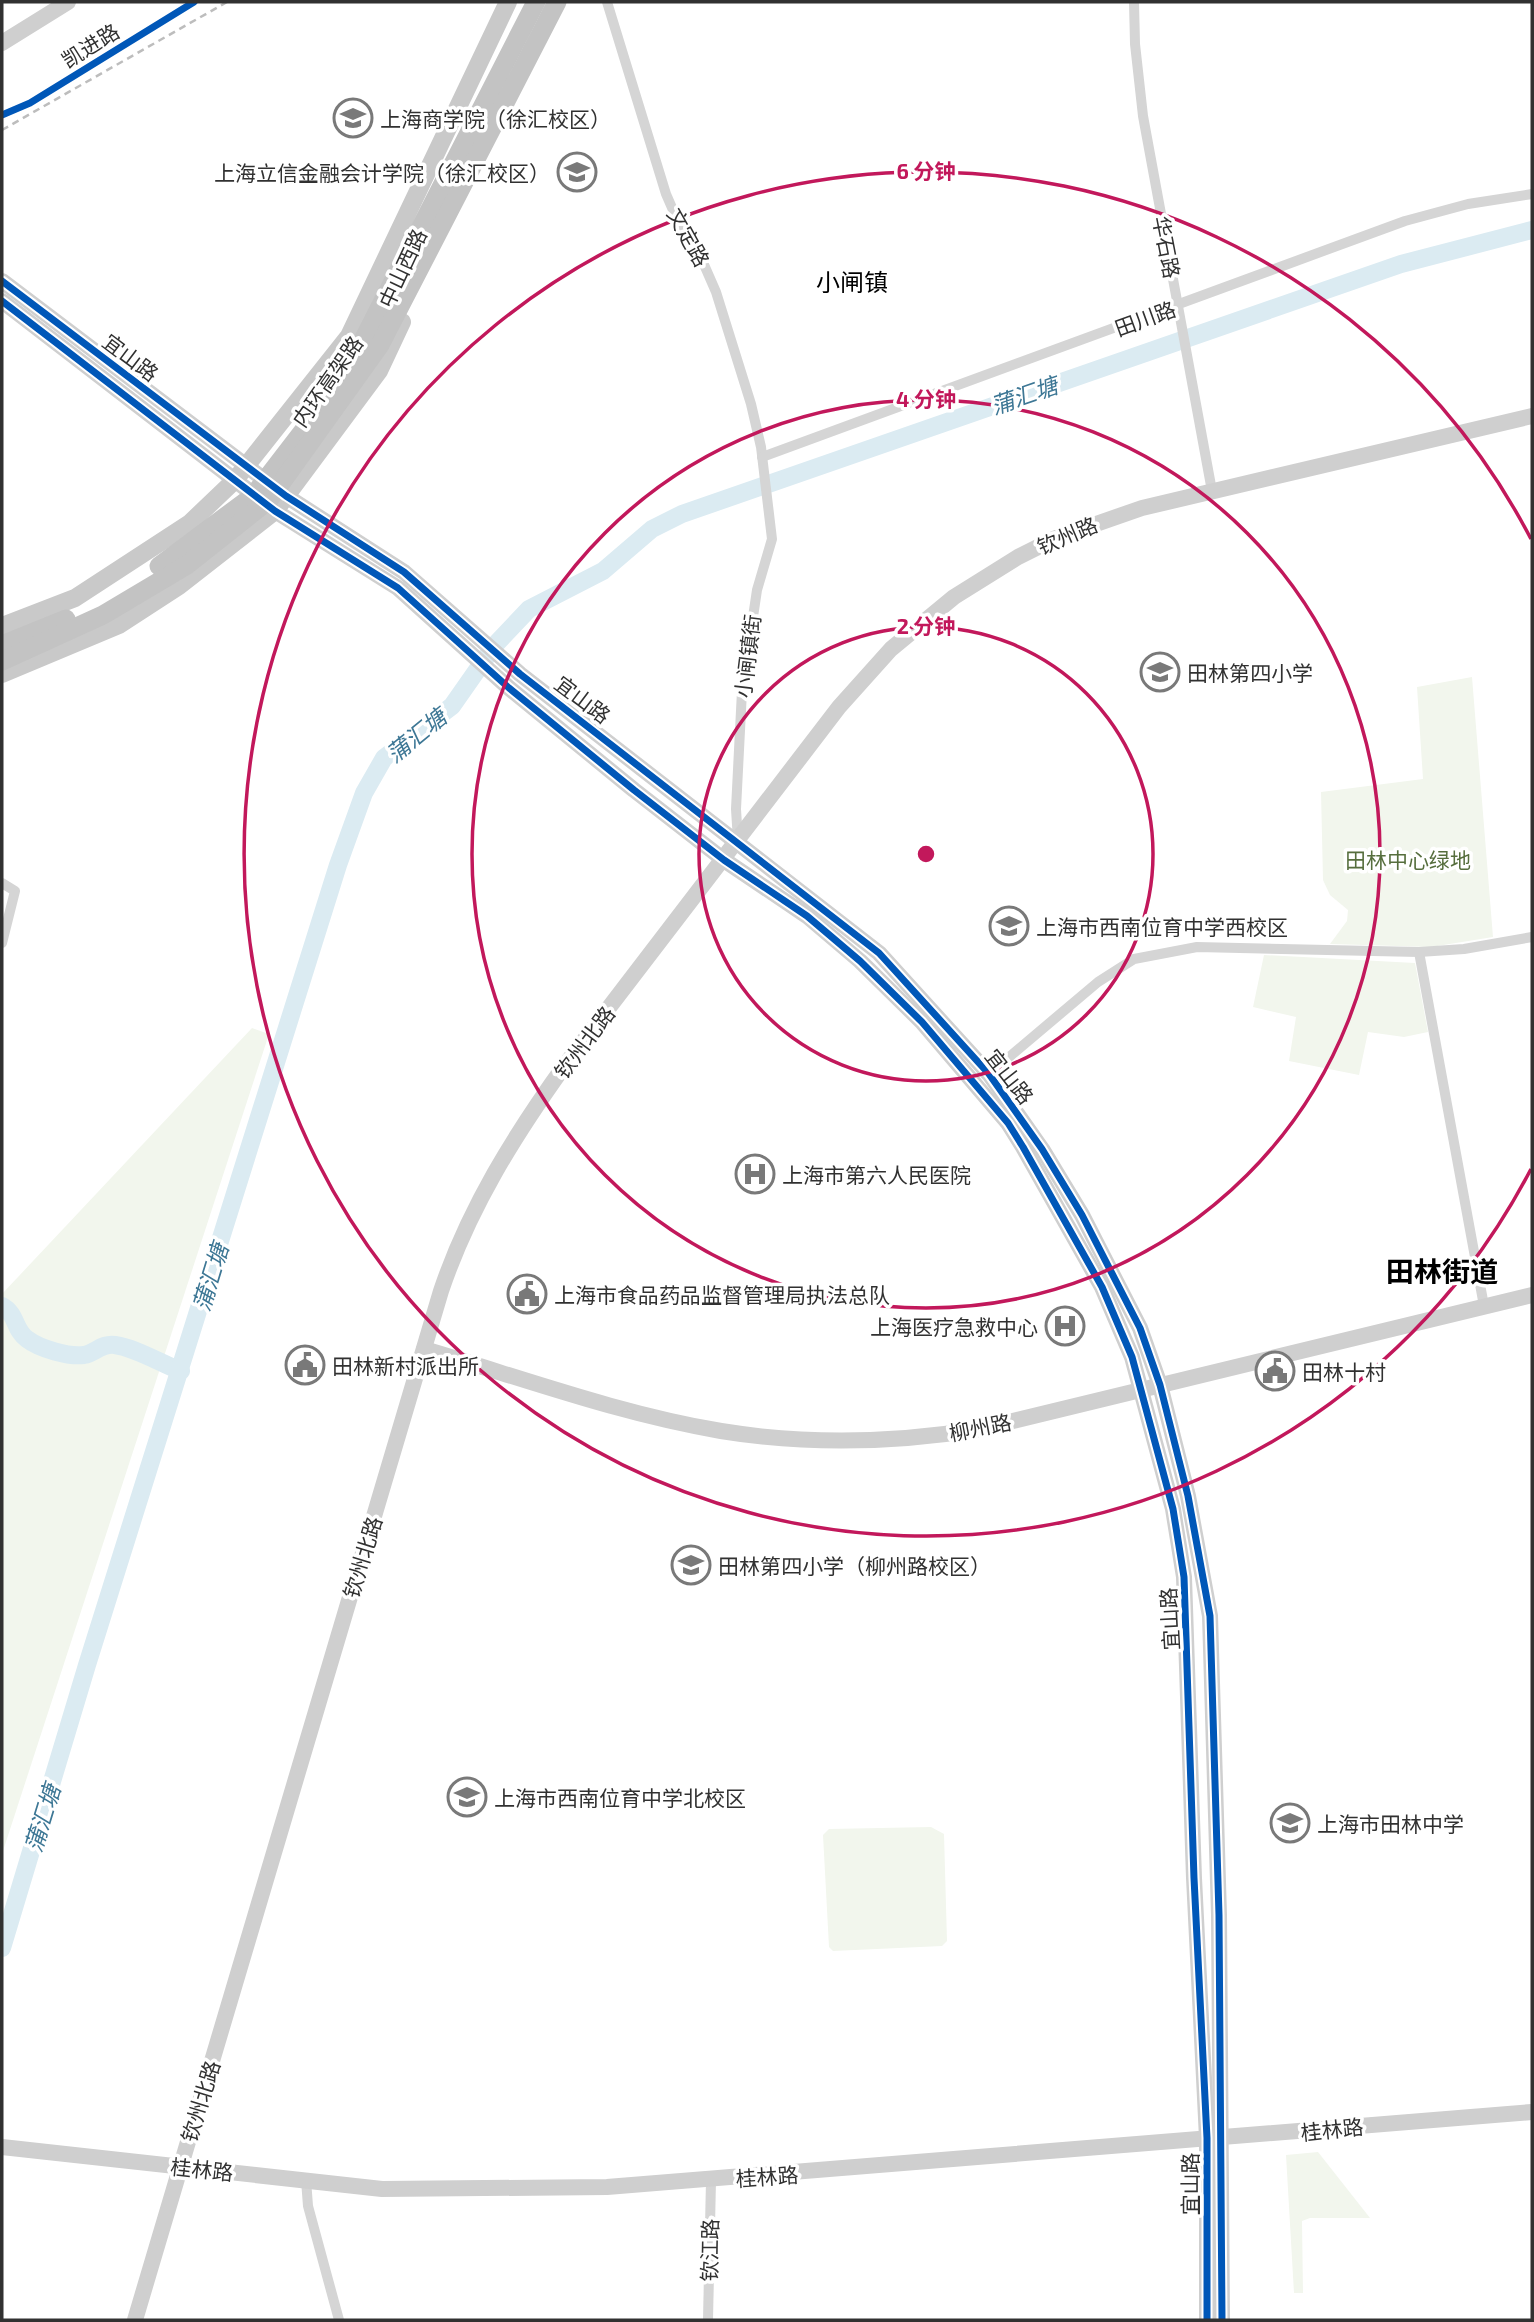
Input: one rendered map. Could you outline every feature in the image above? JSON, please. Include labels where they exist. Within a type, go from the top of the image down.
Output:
[{"type":"highway","name":"内环高架路","points":[[2,645],[95,605],[165,563],[253,496],[310,422],[359,348],[536,2]]},
{"type":"highway","name":"内环高架路","points":[[2,661],[103,615],[187,565],[269,500],[380,345],[554,2]]},
{"type":"main road","points":[[2,32],[53,2]]},
{"type":"main road","points":[[2,43],[68,2]]},
{"type":"main road","name":"中山西路","points":[[2,626],[75,598],[190,523],[235,480],[349,336],[508,2]]},
{"type":"main road","name":"中山西路","points":[[2,674],[119,625],[178,586],[275,511],[379,371],[554,2]]},
{"type":"main road","name":"宜山路","points":[[2,281],[286,496],[404,572],[520,674],[738,841],[878,953],[989,1074],[1042,1149],[1082,1215],[1140,1328],[1160,1385],[1188,1496],[1210,1616],[1215,2137],[1222,2320]]},
{"type":"main road","name":"宜山路","points":[[2,300],[275,511],[398,588],[509,688],[724,860],[807,916],[887,986],[922,1021],[1008,1123],[1102,1287],[1143,1391],[1173,1509],[1184,1577],[1194,1878],[1215,2137],[1207,2320]]},
{"type":"main road","name":"钦州路","points":[[724,860],[863,678],[891,649],[954,597],[1056,538],[1142,508],[1532,416]]},
{"type":"main road","name":"钦州北路","points":[[135,2320],[440,1292],[460,1239],[503,1156],[565,1065],[724,860]]},
{"type":"main road","name":"柳州路","points":[[424,1349],[669,1420],[722,1431],[804,1440],[888,1440],[944,1435],[1143,1391],[1532,1295]]},
{"type":"main road","name":"桂林路","points":[[2,2147],[382,2189],[607,2187],[1532,2112]]},
{"type":"street","name":"凯进路","points":[[2,115],[30,103],[194,2]]},
{"type":"street","name":"文定路","points":[[607,2],[666,194],[683,233],[702,260],[716,292],[751,404],[765,474]]},
{"type":"street","name":"华石路","points":[[1134,2],[1135,44],[1143,116],[1212,491]]},
{"type":"street","name":"田川路","points":[[762,457],[1437,211],[1532,194]]},
{"type":"street","name":"小闸镇街","points":[[738,841],[738,741],[757,590],[772,539],[765,474]]},
{"type":"street","points":[[2,883],[15,891],[2,943]]},
{"type":"street","points":[[989,1074],[1088,990],[1134,959],[1196,947],[1419,952],[1464,949],[1532,937]]},
{"type":"street","points":[[1419,952],[1483,1306]]},
{"type":"street","points":[[306,2180],[308,2206],[339,2320]]},
{"type":"street","name":"钦江路","points":[[708,2320],[710,2180]]},
{"type":"green space","name":"田林中心绿地","points":[[1472,677],[1493,937],[1431,947],[1330,944],[1347,921],[1348,910],[1330,895],[1323,880],[1321,792],[1423,779],[1417,687]]},
{"type":"green space","points":[[1264,955],[1415,963],[1428,1032],[1404,1037],[1368,1032],[1359,1075],[1289,1061],[1296,1017],[1253,1007]]},
{"type":"green space","points":[[252,1028],[269,1034],[2,1854],[2,1294]]},
{"type":"green space","points":[[931,1827],[944,1834],[947,1941],[942,1946],[833,1951],[829,1947],[823,1835],[829,1829]]},
{"type":"green space","points":[[1318,2152],[1370,2218],[1310,2218],[1302,2221],[1303,2293],[1294,2293],[1286,2155]]},
{"type":"waterway","name":"蒲汇塘","points":[[2,1948],[87,1665],[338,865],[364,793],[384,758],[452,706],[494,646],[529,609],[603,571],[652,529],[682,514],[1401,264],[1532,230]]},
{"type":"waterway","points":[[2,1306],[10,1313],[23,1335],[47,1349],[84,1355],[106,1345],[115,1345],[140,1352],[181,1371]]},
{"type":"railway","points":[[2,130],[227,2]]},
{"type":"cycle path","points":[[2,115],[30,103],[194,2]]},
{"type":"cycle path","points":[[2,281],[286,496],[404,572],[520,674],[879,953],[989,1074],[1042,1149],[1082,1215],[1140,1328],[1160,1385],[1188,1496],[1210,1616],[1219,1915],[1222,2320]]},
{"type":"cycle path","points":[[2,301],[275,511],[398,588],[509,688],[634,790],[724,860],[807,916],[860,961],[922,1022],[1008,1123],[1023,1147],[1102,1287],[1132,1357],[1173,1509],[1184,1577],[1194,1878],[1207,2138],[1207,2320]]},
{"type":"place","name":"上海商学院（徐汇校区）","points":[[353,118]]},
{"type":"place","name":"上海立信金融会计学院（徐汇校区）","points":[[577,172]]},
{"type":"place","name":"田林第四小学","points":[[1160,672]]},
{"type":"place","name":"上海市西南位育中学西校区","points":[[1009,926]]},
{"type":"place","name":"上海市第六人民医院","points":[[755,1174]]},
{"type":"place","name":"上海市食品药品监督管理局执法总队","points":[[527,1294]]},
{"type":"place","name":"上海医疗急救中心","points":[[1065,1326]]},
{"type":"place","name":"田林新村派出所","points":[[305,1365]]},
{"type":"place","name":"田林十村","points":[[1275,1371]]},
{"type":"place","name":"田林第四小学（柳州路校区）","points":[[691,1565]]},
{"type":"place","name":"上海市西南位育中学北校区","points":[[467,1797]]},
{"type":"place","name":"上海市田林中学","points":[[1290,1823]]},
{"type":"district","name":"小闸镇","points":[[852,281]]},
{"type":"district","name":"田林街道","points":[[1442,1271]]}]
